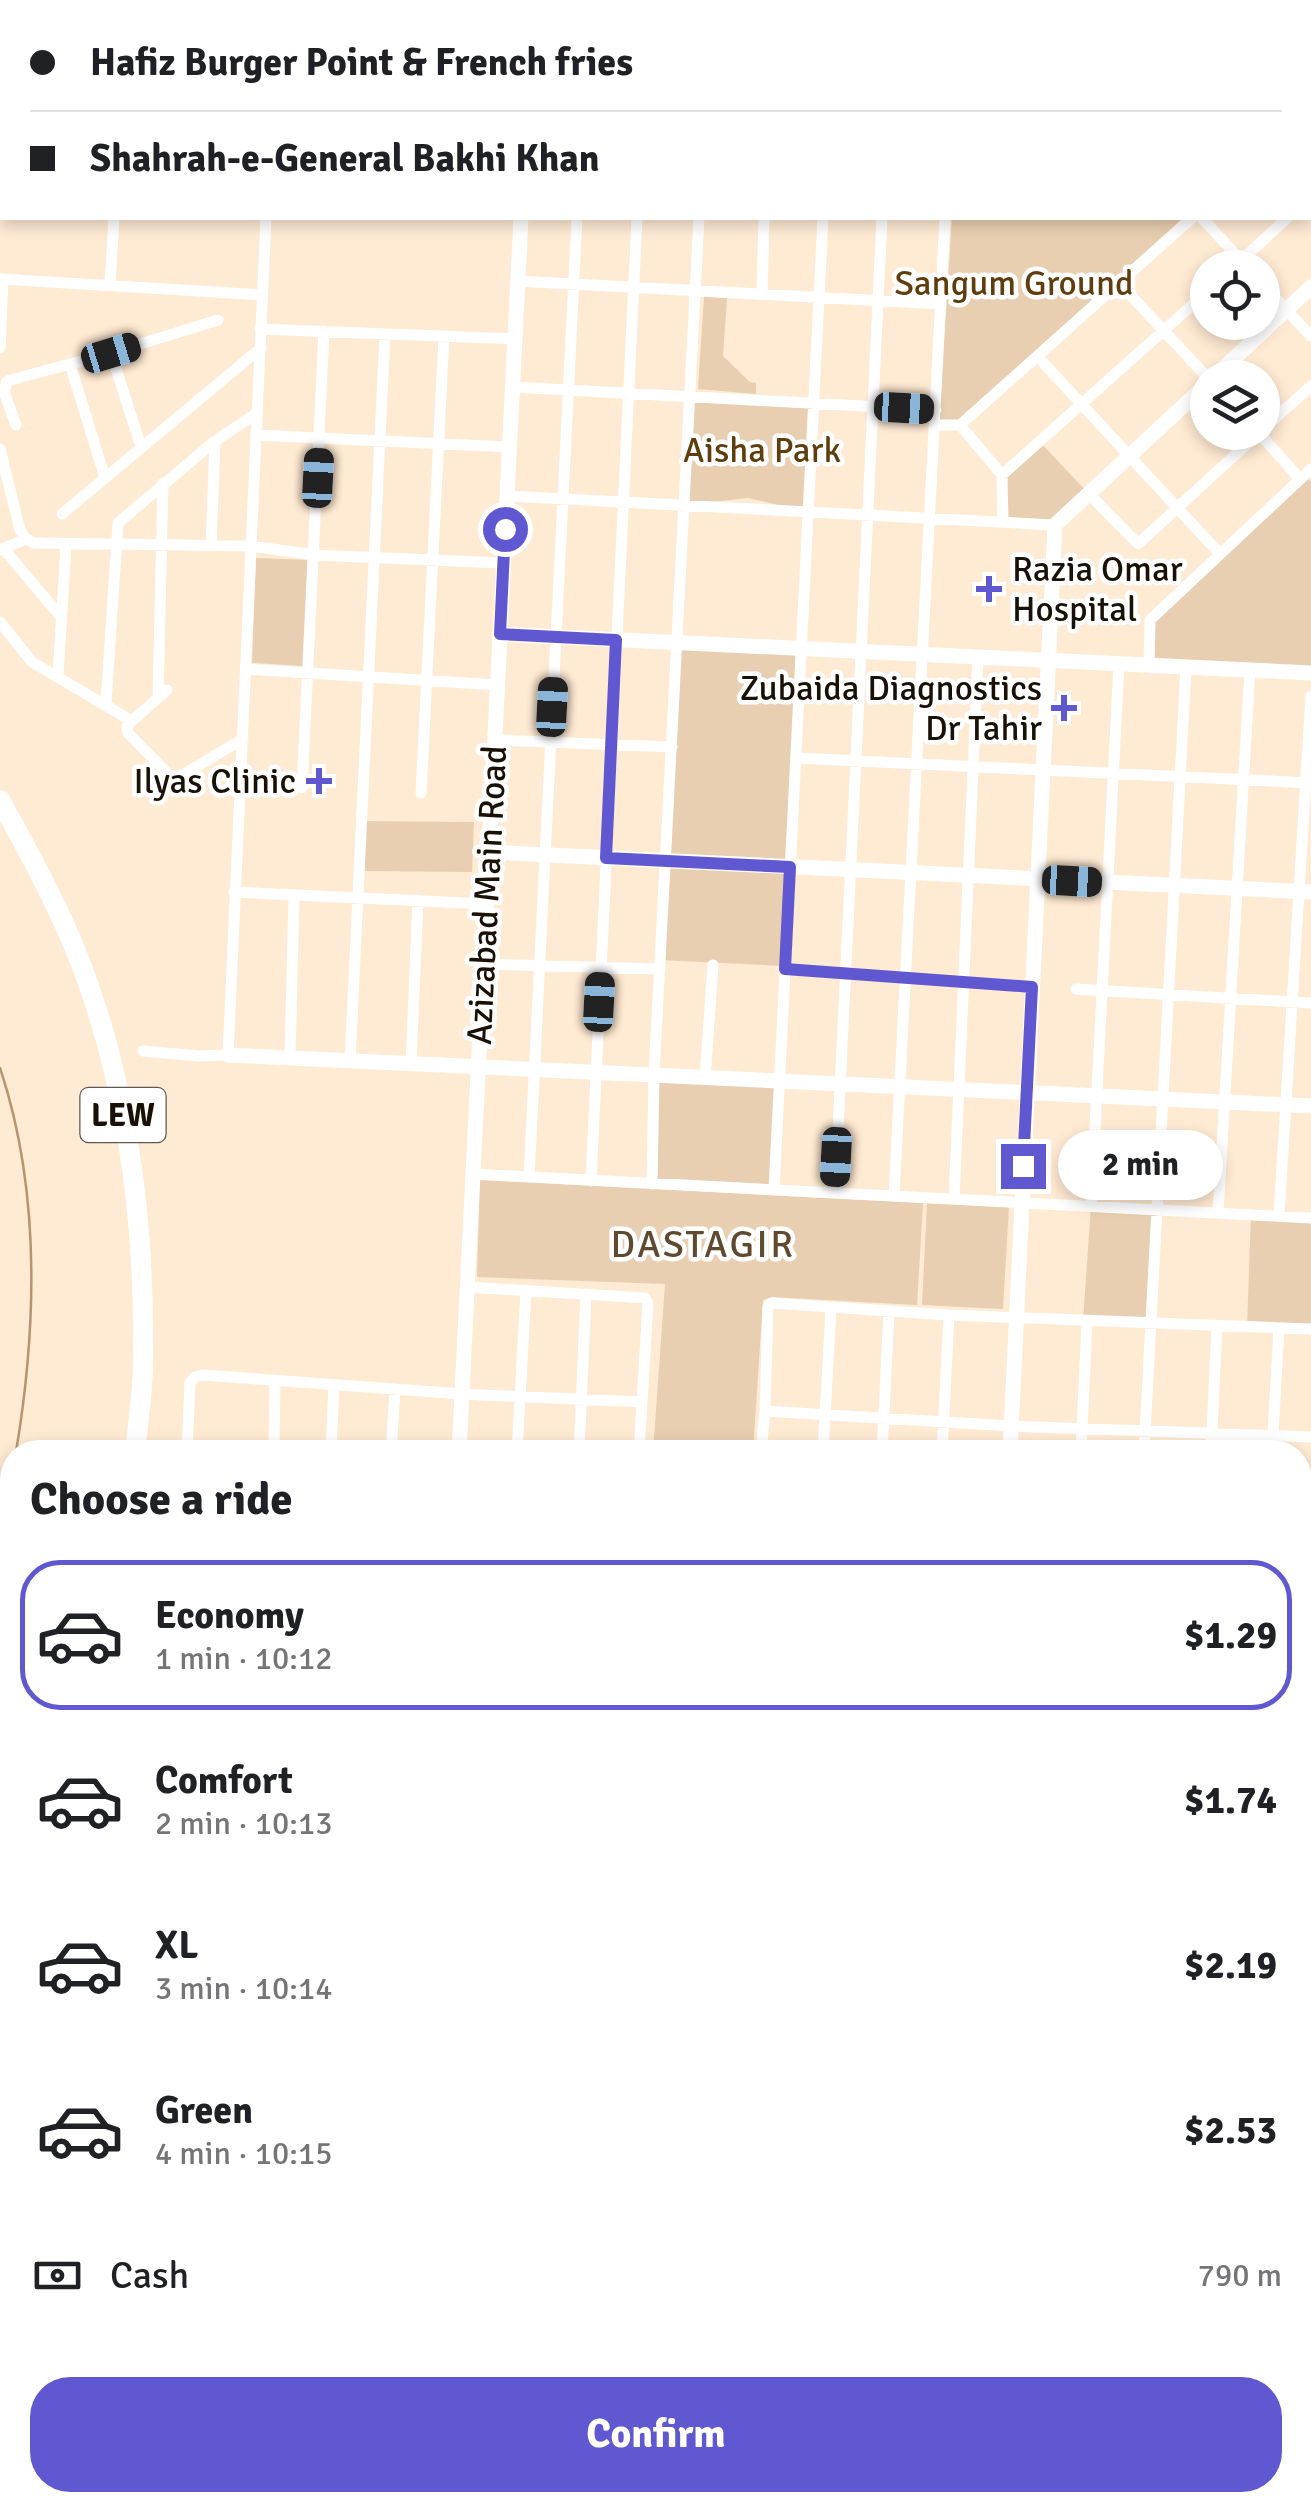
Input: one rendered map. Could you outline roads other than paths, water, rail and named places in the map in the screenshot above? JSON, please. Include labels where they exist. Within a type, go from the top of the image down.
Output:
[{"type":"highway","name":"LEW","points":[[0,800],[43,878],[82,965],[118,1084],[140,1232],[143,1364],[136,1440]]},
{"type":"street","points":[[110,286],[114,220]]},
{"type":"street","points":[[228,1055],[266,220]]},
{"type":"street","name":"Azizabad Main Road","points":[[460,1440],[521,220]]},
{"type":"street","points":[[529,1178],[576,220]]},
{"type":"street","points":[[591,1180],[636,220]]},
{"type":"street","points":[[652,1184],[654,1075],[698,220]]},
{"type":"street","points":[[762,294],[764,220]]},
{"type":"street","points":[[774,1190],[823,220]]},
{"type":"street","points":[[834,1193],[882,220]]},
{"type":"street","points":[[894,1196],[945,220]]},
{"type":"street","points":[[935,425],[960,425],[1190,220]]},
{"type":"street","points":[[1204,220],[1228,250]]},
{"type":"street","points":[[1255,250],[1285,220]]},
{"type":"street","points":[[0,348],[2,279],[263,295]]},
{"type":"street","points":[[518,280],[941,304]]},
{"type":"street","points":[[1120,284],[1192,360]]},
{"type":"street","points":[[1230,360],[1311,286]]},
{"type":"street","points":[[1280,304],[1311,336]]},
{"type":"street","points":[[1002,475],[1190,307]]},
{"type":"street","points":[[16,425],[4,392],[7,381],[218,320]]},
{"type":"street","points":[[260,329],[515,339]]},
{"type":"street","points":[[302,788],[324,331]]},
{"type":"street","points":[[350,1061],[385,334]]},
{"type":"street","points":[[422,793],[444,336]]},
{"type":"street","points":[[62,514],[260,348]]},
{"type":"street","points":[[111,353],[141,447]]},
{"type":"street","points":[[1038,357],[1220,554]]},
{"type":"street","points":[[70,364],[105,478]]},
{"type":"street","points":[[1280,414],[1311,386]]},
{"type":"street","points":[[512,387],[936,410]]},
{"type":"street","points":[[507,496],[1054,524],[1190,397]]},
{"type":"street","points":[[106,704],[114,547],[121,518],[215,441],[257,413]]},
{"type":"street","points":[[960,425],[1002,475],[1003,522]]},
{"type":"street","points":[[256,434],[509,447]]},
{"type":"street","points":[[211,546],[215,441]]},
{"type":"street","points":[[1088,494],[1138,544],[1240,450]]},
{"type":"street","points":[[1275,450],[1300,479]]},
{"type":"street","points":[[1,458],[20,530],[34,544],[251,546],[314,555],[503,563]]},
{"type":"street","points":[[1149,665],[1150,620],[1311,469]]},
{"type":"street","points":[[164,484],[160,547],[162,694],[132,720],[127,726],[128,734],[174,780],[243,739]]},
{"type":"street","points":[[1010,1440],[1054,524]]},
{"type":"street","points":[[26,539],[1,549],[61,617]]},
{"type":"street","points":[[58,675],[66,545]]},
{"type":"street","points":[[0,622],[32,662],[132,720]]},
{"type":"street","points":[[500,634],[1311,673]]},
{"type":"street","points":[[954,1199],[978,657]]},
{"type":"street","points":[[1090,1206],[1120,664]]},
{"type":"street","points":[[1145,1440],[1186,667]]},
{"type":"street","points":[[246,669],[497,685]]},
{"type":"street","points":[[1218,1213],[1250,670]]},
{"type":"street","points":[[1278,1216],[1292,1002],[1305,892],[1311,696]]},
{"type":"street","points":[[494,740],[672,747]]},
{"type":"street","points":[[796,758],[1308,783]]},
{"type":"street","points":[[489,852],[1305,892]]},
{"type":"street","points":[[234,892],[486,904]]},
{"type":"street","points":[[290,1058],[294,894]]},
{"type":"street","points":[[412,1064],[418,900]]},
{"type":"street","points":[[483,964],[660,968]]},
{"type":"street","points":[[705,1078],[713,965]]},
{"type":"street","points":[[785,969],[1032,987]]},
{"type":"street","points":[[1076,990],[1311,1003]]},
{"type":"street","points":[[143,1050],[200,1056],[1311,1106]]},
{"type":"street","points":[[473,1174],[1311,1218]]},
{"type":"street","points":[[467,1287],[640,1296],[648,1303],[640,1440]]},
{"type":"street","points":[[517,1440],[526,1291]]},
{"type":"street","points":[[580,1440],[586,1294]]},
{"type":"street","points":[[762,1440],[769,1304],[1311,1329]]},
{"type":"street","points":[[824,1440],[831,1308]]},
{"type":"street","points":[[883,1440],[889,1312]]},
{"type":"street","points":[[942,1440],[949,1315]]},
{"type":"street","points":[[1082,1440],[1087,1321]]},
{"type":"street","points":[[1212,1440],[1217,1326]]},
{"type":"street","points":[[1272,1440],[1278,1328]]},
{"type":"street","points":[[188,1440],[190,1384],[195,1377],[642,1402]]},
{"type":"street","points":[[274,1440],[275,1380]]},
{"type":"street","points":[[332,1440],[334,1385]]},
{"type":"street","points":[[391,1440],[395,1390]]},
{"type":"street","points":[[765,1410],[1011,1426],[1311,1437]]},
{"type":"waterway","points":[[0,1068],[23,1162],[29,1210],[31,1308],[18,1440]]},
{"type":"place","name":"Razia Omar Hospital","points":[[989,589]]},
{"type":"place","name":"Zubaida Diagnostics Dr Tahir","points":[[1064,708]]},
{"type":"place","name":"Ilyas Clinic","points":[[319,781]]},
{"type":"district","name":"DASTAGIR","points":[[703,1244]]},
{"type":"park label","name":"Sangum Ground","points":[[1014,283]]},
{"type":"park label","name":"Aisha Park","points":[[762,450]]}]
